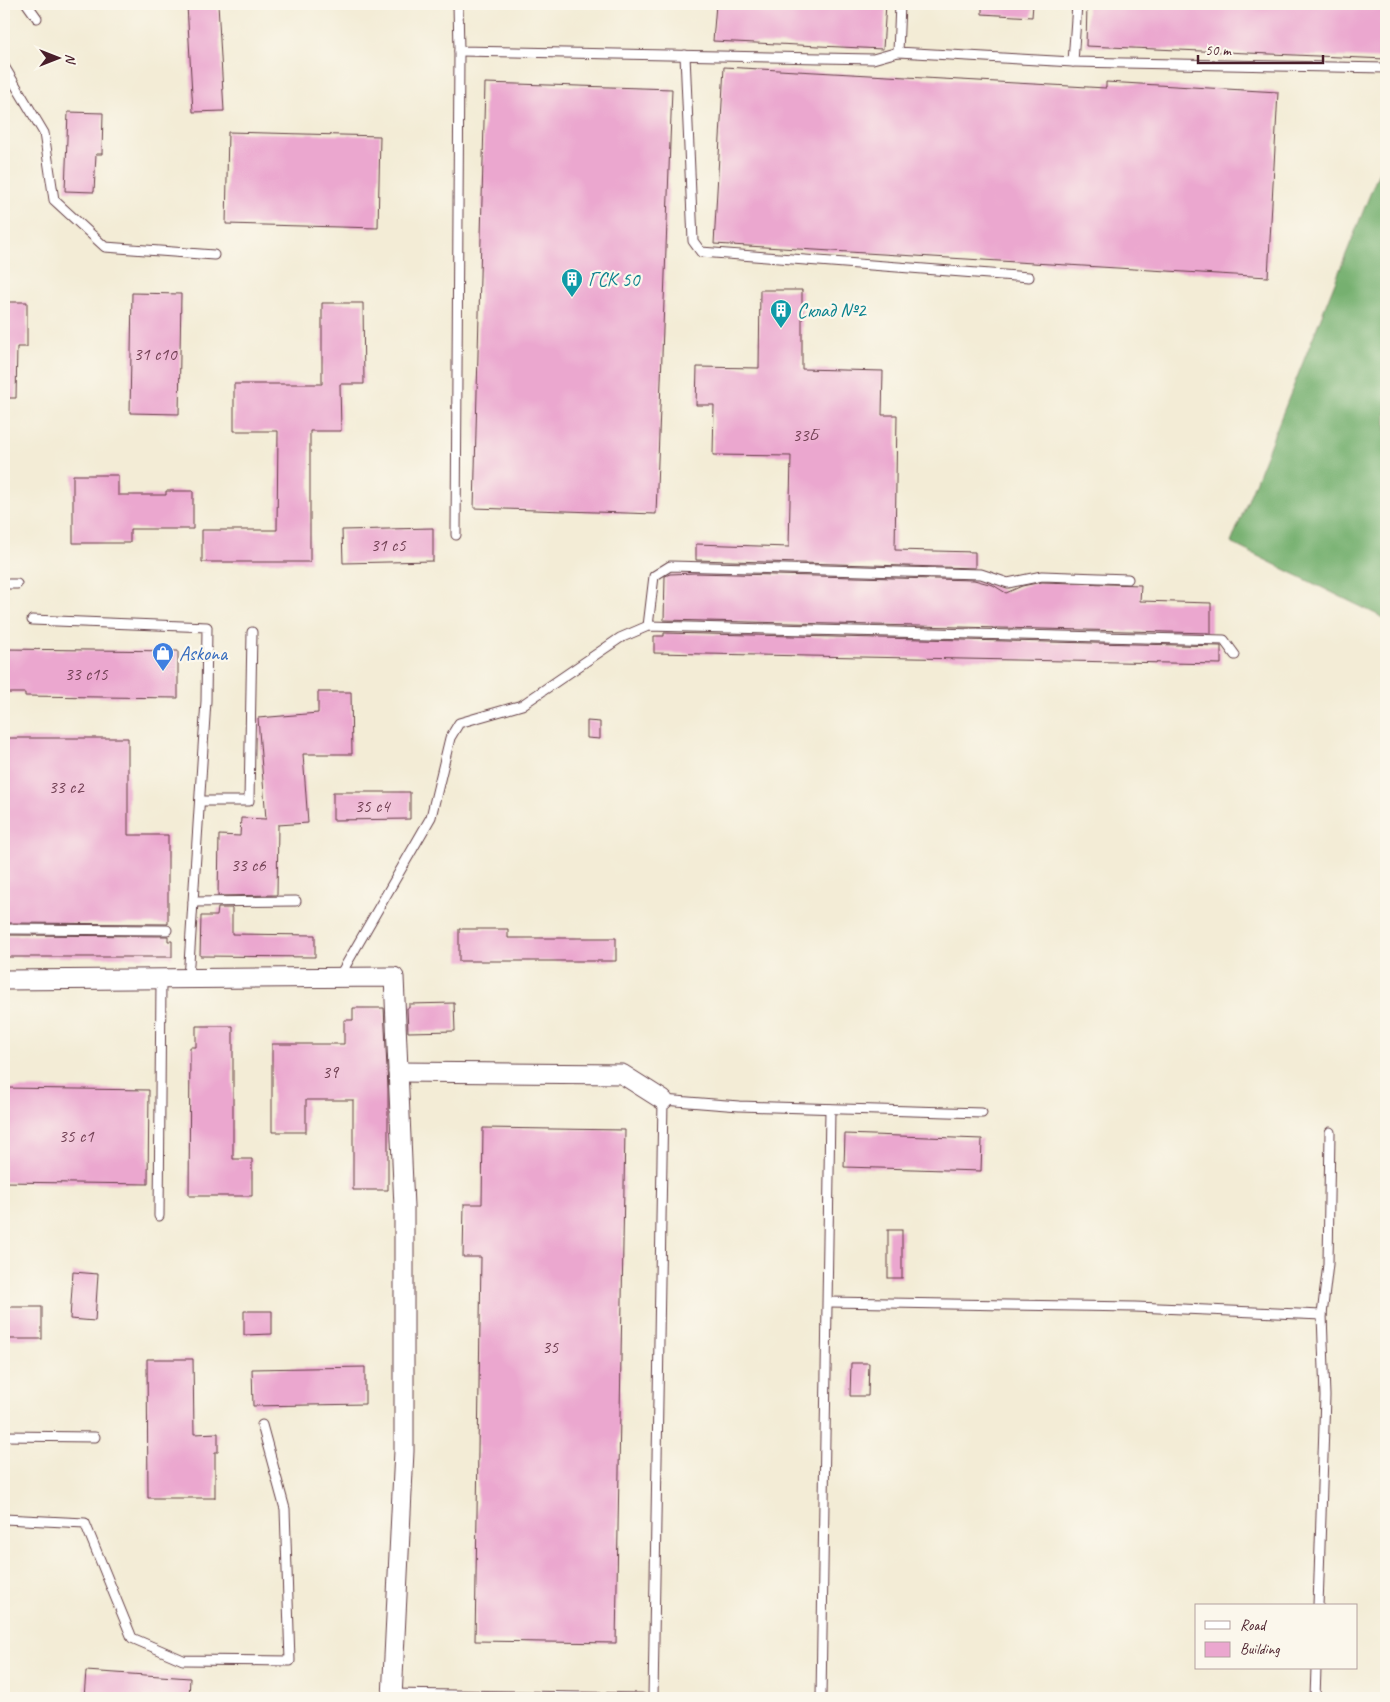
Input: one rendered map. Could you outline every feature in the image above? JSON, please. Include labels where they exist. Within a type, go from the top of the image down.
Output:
[{"type":"street","points":[[4,980],[188,980],[394,976],[404,1207],[404,1451],[392,1696]]},
{"type":"street","points":[[398,1072],[622,1074],[663,1100]]},
{"type":"lane","points":[[27,4],[37,18]]},
{"type":"lane","points":[[456,535],[458,4]]},
{"type":"lane","points":[[898,52],[900,4]]},
{"type":"lane","points":[[1073,62],[1077,4]]},
{"type":"lane","points":[[459,51],[874,59],[898,52],[1073,62],[1386,68]]},
{"type":"lane","points":[[685,55],[693,241],[701,252],[1030,277]]},
{"type":"lane","points":[[4,66],[44,133],[54,200],[105,247],[214,255]]},
{"type":"lane","points":[[648,626],[654,576],[670,566],[981,574],[1008,583],[1042,576],[1128,579]]},
{"type":"lane","points":[[4,584],[17,584]]},
{"type":"lane","points":[[32,620],[207,627],[206,701],[188,980]]},
{"type":"lane","points":[[339,977],[431,817],[450,738],[459,723],[522,705],[620,638],[648,626],[1224,640],[1235,655]]},
{"type":"lane","points":[[200,801],[249,801],[252,632]]},
{"type":"lane","points":[[194,902],[296,902]]},
{"type":"lane","points":[[4,929],[167,930]]},
{"type":"lane","points":[[159,1216],[161,980]]},
{"type":"lane","points":[[653,1698],[663,1100],[739,1106],[982,1113]]},
{"type":"lane","points":[[822,1698],[829,1302],[830,1109]]},
{"type":"lane","points":[[1318,1604],[1324,1396],[1322,1315],[1328,1264],[1330,1132]]},
{"type":"lane","points":[[829,1302],[1135,1307],[1322,1315]]},
{"type":"lane","points":[[4,1519],[85,1523],[132,1638],[183,1660],[290,1661],[285,1509],[262,1425]]},
{"type":"lane","points":[[4,1436],[95,1437]]},
{"type":"lane","points":[[1316,1670],[1316,1698]]},
{"type":"lane","points":[[392,1696],[642,1698]]},
{"type":"green space","points":[[1386,154],[1386,619],[1231,543]]},
{"type":"building","points":[[218,4],[224,111],[193,112],[187,5]]},
{"type":"building","points":[[716,4],[886,4],[883,49],[713,41]]},
{"type":"building","points":[[982,4],[1033,4],[1032,17],[982,14]]},
{"type":"building","points":[[1087,4],[1386,4],[1386,59],[1086,46]]},
{"type":"building","points":[[724,67],[1106,88],[1106,82],[1278,92],[1268,277],[714,244]]},
{"type":"building","name":"ГСК 50","points":[[485,83],[672,89],[656,514],[474,508]]},
{"type":"building","points":[[68,112],[103,113],[102,154],[96,154],[94,192],[65,191]]},
{"type":"building","points":[[228,132],[380,136],[378,228],[226,224]]},
{"type":"building","points":[[760,290],[802,290],[802,369],[883,371],[882,415],[897,415],[895,550],[975,552],[975,568],[696,560],[696,544],[789,547],[791,456],[713,455],[714,405],[696,405],[697,367],[759,368]]},
{"type":"building","points":[[132,293],[181,294],[179,414],[130,413]]},
{"type":"building","points":[[4,302],[27,302],[27,347],[17,347],[16,398],[4,398]]},
{"type":"building","points":[[322,303],[363,303],[364,384],[340,384],[341,431],[310,431],[310,562],[202,562],[202,530],[277,530],[278,431],[234,431],[234,384],[322,384]]},
{"type":"building","points":[[73,475],[118,475],[118,495],[166,495],[166,491],[193,491],[193,529],[130,529],[130,543],[73,543]]},
{"type":"building","points":[[433,528],[433,561],[343,563],[342,530]]},
{"type":"building","points":[[695,573],[974,580],[993,585],[1006,593],[1022,586],[1042,582],[1141,585],[1140,601],[1211,603],[1211,633],[664,620],[665,576]]},
{"type":"building","points":[[664,633],[1221,646],[1221,664],[654,653],[654,636],[664,636]]},
{"type":"building","points":[[4,649],[178,651],[178,698],[25,696],[25,693],[4,693]]},
{"type":"building","points":[[318,692],[351,692],[352,754],[303,754],[308,823],[278,825],[277,895],[218,896],[219,835],[240,836],[241,818],[266,819],[258,718],[318,713]]},
{"type":"building","points":[[587,721],[600,722],[600,739],[587,738]]},
{"type":"building","points":[[4,738],[128,738],[128,835],[168,835],[168,924],[4,923]]},
{"type":"building","points":[[333,792],[410,792],[410,819],[333,820]]},
{"type":"building","points":[[218,908],[232,908],[232,934],[315,935],[315,957],[200,956],[201,916],[217,916]]},
{"type":"building","points":[[459,929],[508,929],[508,938],[616,938],[616,961],[459,961]]},
{"type":"building","points":[[4,935],[168,936],[168,941],[172,941],[172,957],[4,957]]},
{"type":"building","points":[[454,1003],[455,1031],[408,1032],[407,1008],[409,1008],[409,1004]]},
{"type":"building","points":[[353,1008],[384,1008],[388,1089],[388,1190],[353,1190],[353,1100],[306,1100],[306,1132],[272,1132],[272,1044],[344,1044],[344,1020],[353,1020]]},
{"type":"building","points":[[196,1026],[233,1026],[233,1159],[252,1159],[252,1196],[189,1196],[190,1047],[196,1047]]},
{"type":"building","points":[[4,1088],[149,1090],[148,1184],[4,1182]]},
{"type":"building","points":[[483,1128],[625,1130],[616,1643],[475,1641],[481,1257],[463,1257],[464,1204],[482,1204]]},
{"type":"building","points":[[845,1134],[982,1139],[981,1171],[844,1167]]},
{"type":"building","points":[[888,1230],[902,1230],[902,1278],[888,1278]]},
{"type":"building","points":[[73,1272],[98,1274],[95,1321],[70,1319]]},
{"type":"building","points":[[4,1307],[42,1307],[42,1339],[4,1339]]},
{"type":"building","points":[[244,1311],[272,1311],[272,1334],[244,1335]]},
{"type":"building","points":[[147,1359],[193,1359],[194,1434],[218,1433],[218,1452],[215,1452],[215,1498],[148,1498]]},
{"type":"building","points":[[851,1363],[869,1363],[868,1396],[850,1396]]},
{"type":"building","points":[[365,1367],[365,1404],[253,1406],[252,1369]]},
{"type":"building","points":[[86,1671],[190,1678],[189,1698],[84,1698]]},
{"type":"place","name":"ГСК 50","points":[[572,298]]},
{"type":"place","name":"Склад №2","points":[[781,329]]},
{"type":"place","name":"Askona","points":[[163,672]]}]
